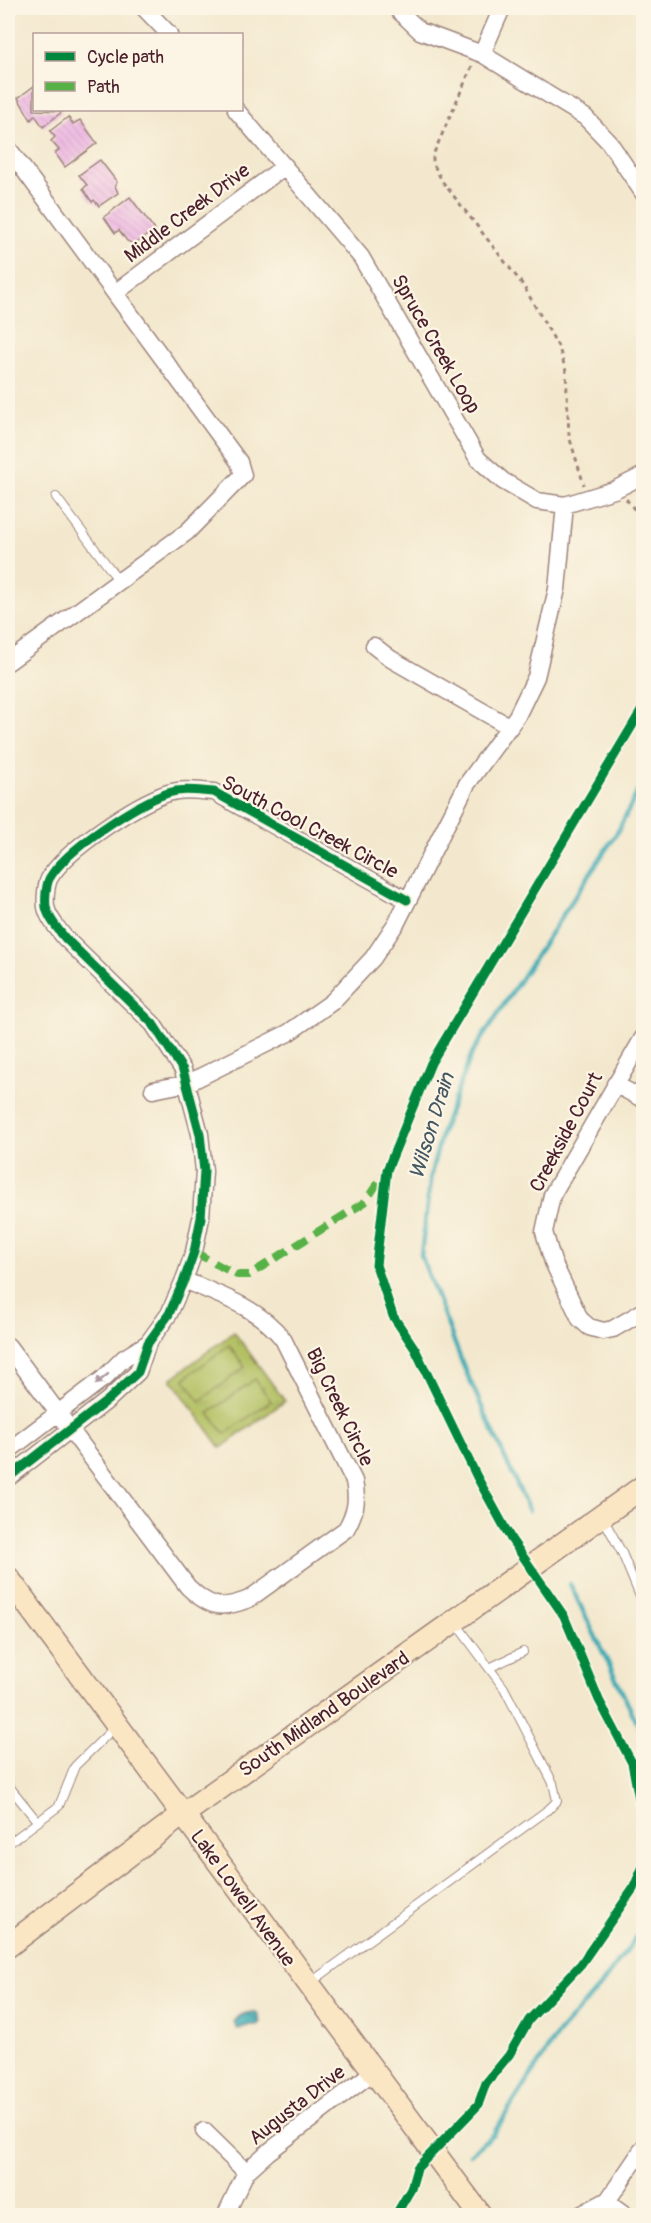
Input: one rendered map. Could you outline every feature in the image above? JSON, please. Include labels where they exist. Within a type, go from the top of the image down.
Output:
[{"type":"main road","name":"South Midland Boulevard","points":[[8,1946],[182,1815],[644,1486]]},
{"type":"main road","name":"Lake Lowell Avenue","points":[[9,1584],[481,2216]]},
{"type":"street","points":[[144,8],[168,33]]},
{"type":"street","points":[[396,8],[420,31],[480,54],[585,117],[609,142],[644,194]]},
{"type":"street","points":[[480,54],[502,8]]},
{"type":"street","name":"Spruce Creek Loop","points":[[237,111],[361,257],[478,459],[503,481],[537,501],[565,505],[621,487],[644,475]]},
{"type":"street","points":[[8,148],[239,462],[243,475],[187,532],[8,662]]},
{"type":"street","name":"Middle Creek Drive","points":[[115,293],[285,166]]},
{"type":"street","points":[[153,1090],[188,1083],[288,1034],[332,1002],[373,958],[397,922],[467,784],[510,727],[536,677],[557,589],[565,505]]},
{"type":"street","points":[[374,646],[391,659],[510,727]]},
{"type":"street","name":"South Cool Creek Circle","points":[[148,1344],[169,1314],[194,1252],[201,1218],[204,1171],[200,1134],[188,1083],[169,1046],[153,1024],[65,938],[46,908],[49,880],[73,852],[135,809],[183,789],[214,792],[407,900]]},
{"type":"street","name":"Creekside Court","points":[[644,1036],[552,1195],[544,1232],[553,1262],[580,1319],[589,1328],[603,1331],[613,1329],[644,1311]]},
{"type":"street","points":[[615,1084],[644,1100]]},
{"type":"street","name":"Big Creek Circle","points":[[8,1346],[188,1587],[203,1601],[219,1606],[249,1599],[346,1529],[355,1514],[358,1499],[354,1481],[283,1339],[270,1322],[254,1311],[184,1280]]},
{"type":"street","points":[[8,1451],[104,1378],[124,1358],[148,1344]]},
{"type":"street","points":[[8,1478],[120,1390],[138,1372],[148,1344]]},
{"type":"street","name":"Augusta Drive","points":[[225,2216],[246,2172],[267,2153],[373,2072]]},
{"type":"street","name":"Augusta Drive","points":[[204,2131],[246,2172]]},
{"type":"street","points":[[597,2216],[644,2147]]},
{"type":"street","points":[[578,2216],[606,2200]]},
{"type":"street","points":[[606,2200],[627,2216]]},
{"type":"lane","points":[[56,497],[119,581]]},
{"type":"lane","points":[[601,1516],[622,1553],[644,1605]]},
{"type":"lane","points":[[307,1985],[557,1801],[553,1783],[504,1688],[455,1622]]},
{"type":"lane","points":[[489,1668],[523,1652]]},
{"type":"lane","points":[[8,1844],[59,1806],[75,1767],[117,1726]]},
{"type":"lane","points":[[8,1785],[38,1821]]},
{"type":"path","points":[[480,54],[433,155],[433,163],[442,181],[523,285],[559,348],[567,371],[569,436],[588,498]]},
{"type":"path","points":[[621,487],[627,502],[644,521]]},
{"type":"green space","points":[[234,1332],[285,1401],[221,1448],[171,1379]]},
{"type":"green space","points":[[229,1345],[245,1367],[200,1401],[184,1379]]},
{"type":"green space","points":[[255,1379],[271,1401],[225,1434],[209,1413]]},
{"type":"water","points":[[257,2013],[260,2022],[257,2025],[238,2029],[234,2023],[238,2018]]},
{"type":"building","points":[[33,87],[33,111],[63,111],[43,127],[35,115],[31,120],[18,98]]},
{"type":"building","points":[[68,117],[73,124],[80,120],[97,143],[65,167],[55,153],[59,150],[51,141],[55,137],[50,131]]},
{"type":"building","points":[[100,160],[117,182],[115,186],[118,193],[99,206],[94,200],[92,202],[83,189],[87,185],[79,175]]},
{"type":"building","points":[[130,197],[155,230],[134,244],[127,241],[119,230],[115,233],[104,217]]},
{"type":"waterway","name":"Wilson Drain","points":[[529,1511],[463,1365],[421,1255],[431,1174],[442,1131],[472,1053],[618,831],[644,779]]},
{"type":"waterway","name":"Wilson Drain","points":[[570,1584],[644,1737]]},
{"type":"waterway","name":"Wilson Drain","points":[[470,2154],[493,2134],[557,2035],[602,1984],[644,1927]]},
{"type":"waterway","name":"Wilson Drain","points":[[428,2216],[430,2212]]},
{"type":"marked path","points":[[194,1252],[237,1275],[249,1275],[365,1202],[385,1172]]},
{"type":"cycle path","points":[[644,706],[431,1063],[387,1170],[376,1265],[393,1316],[415,1349],[477,1477],[511,1539],[564,1616],[599,1700],[632,1763],[644,1824]]},
{"type":"cycle path","points":[[8,1478],[108,1400],[138,1372],[148,1343],[169,1314],[184,1280],[194,1252],[201,1218],[204,1171],[200,1134],[183,1070],[153,1024],[65,938],[49,915],[46,907],[47,885],[57,867],[102,829],[154,799],[179,791],[214,792],[407,900]]},
{"type":"cycle path","points":[[395,2216],[411,2189],[417,2168],[478,2105],[486,2083],[509,2055],[529,2020],[581,1964],[633,1889],[644,1864]]}]
